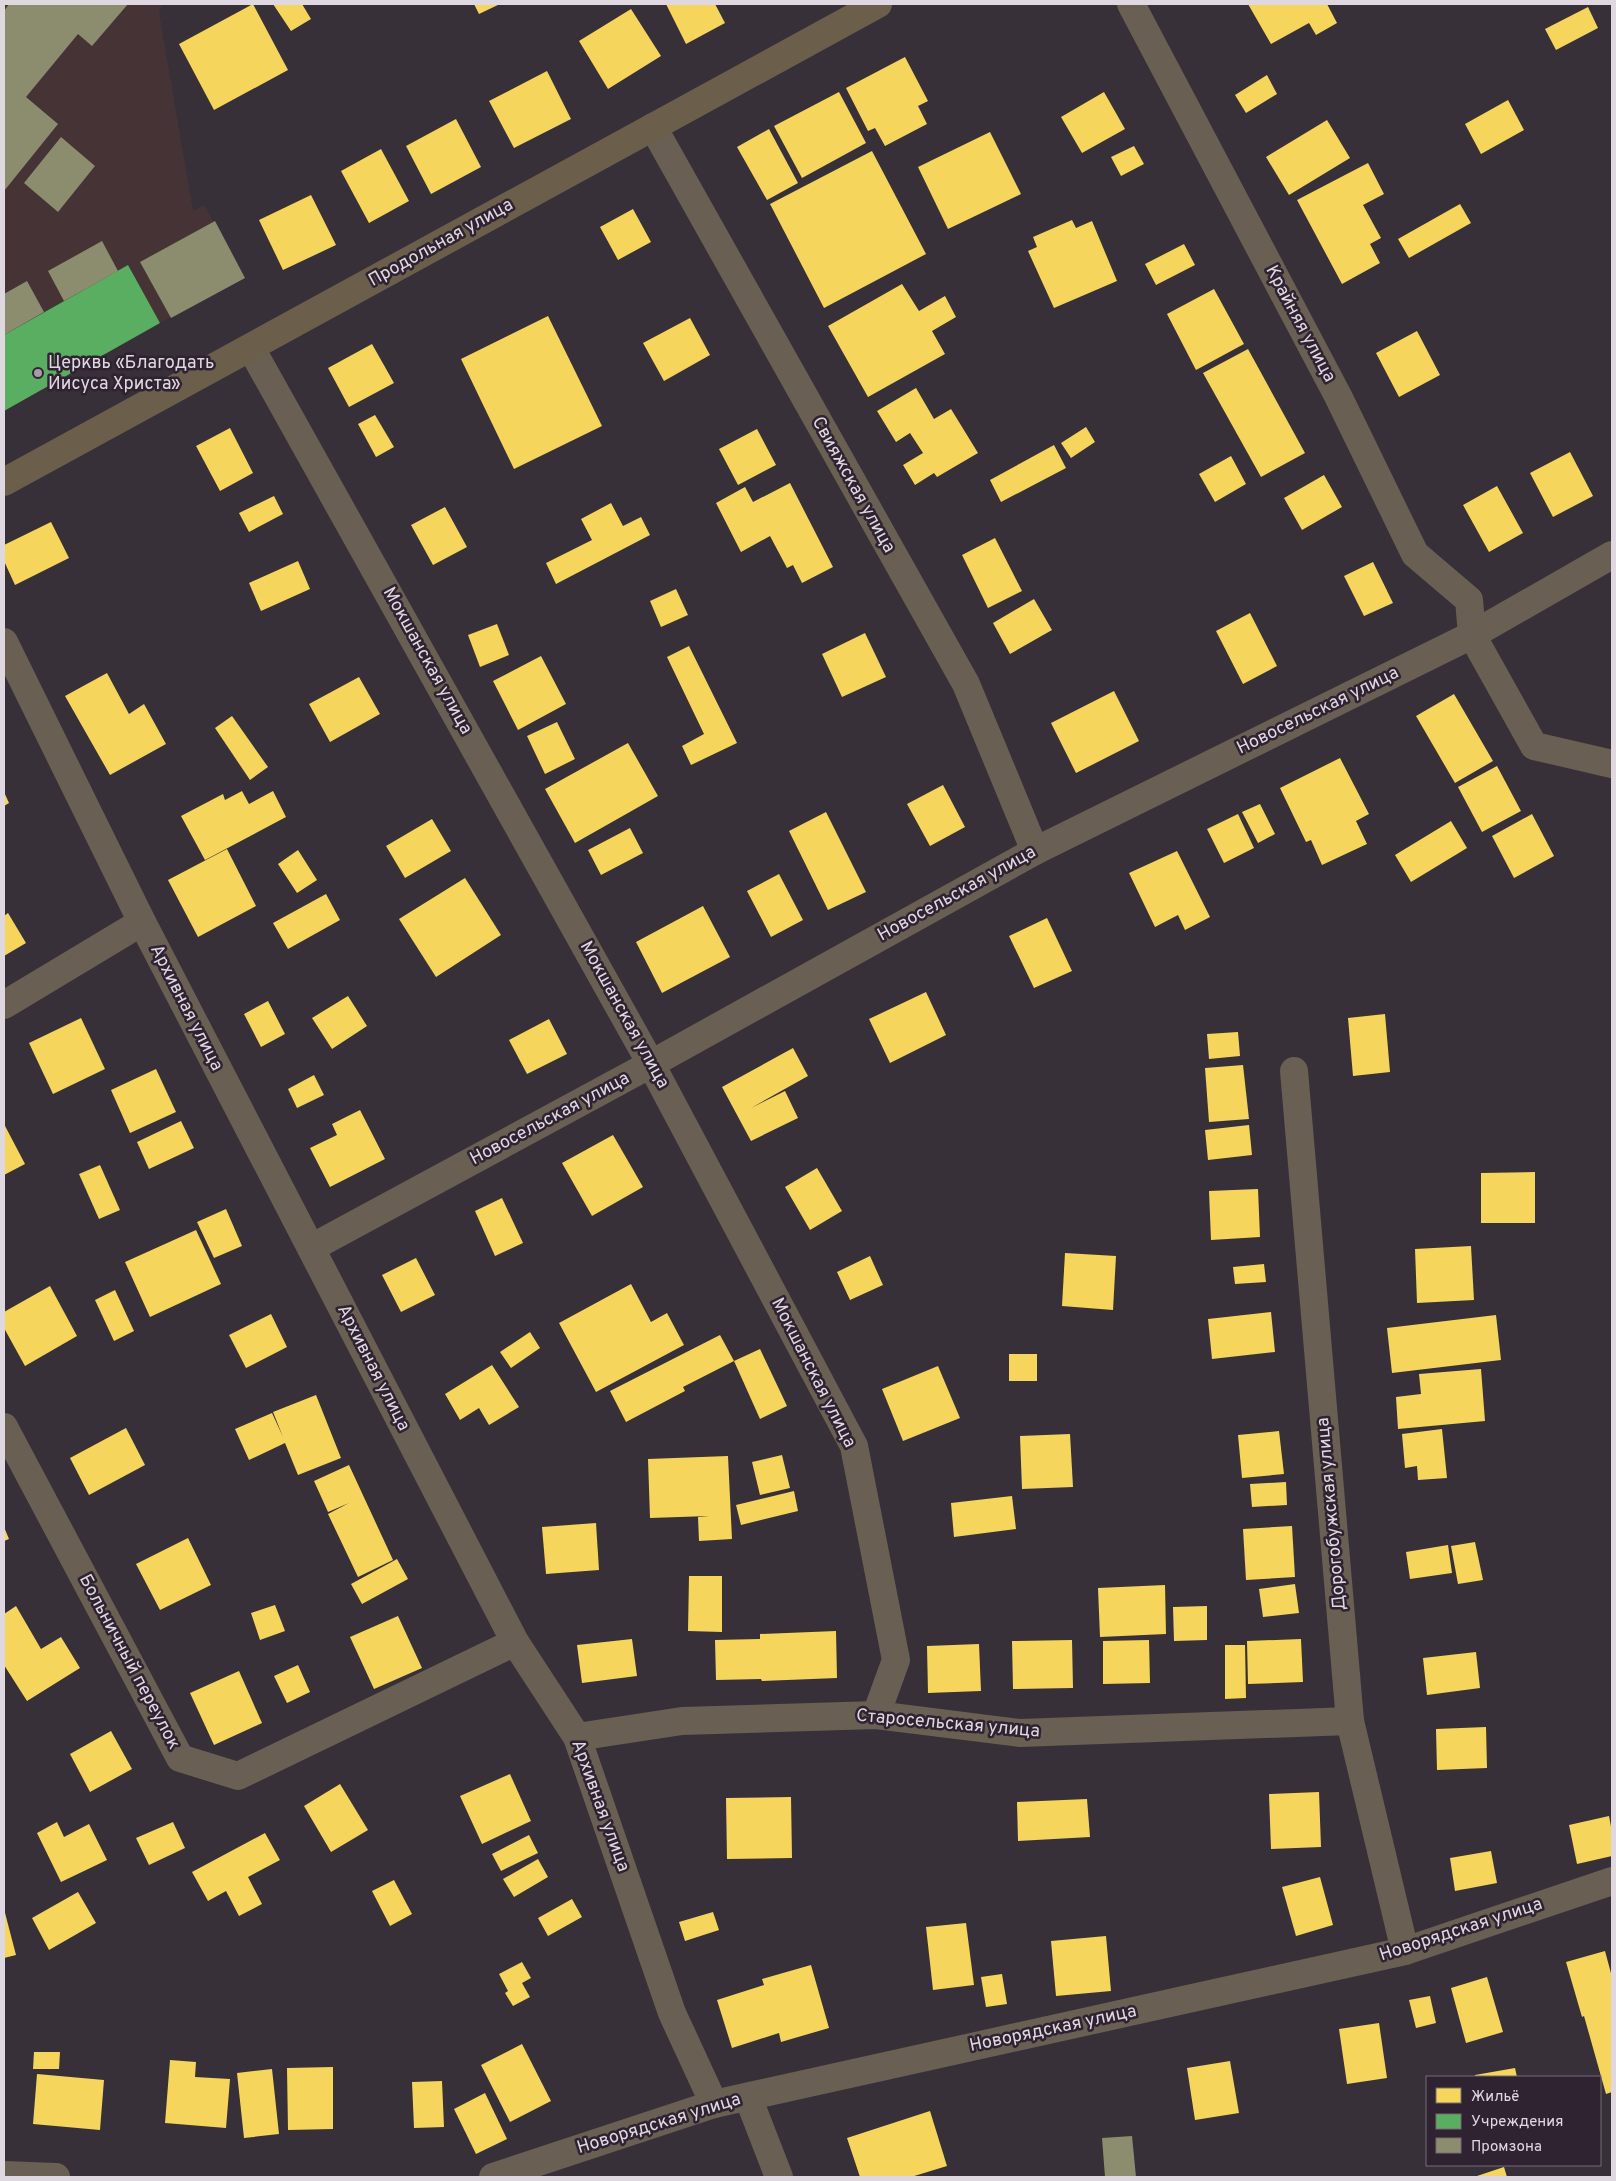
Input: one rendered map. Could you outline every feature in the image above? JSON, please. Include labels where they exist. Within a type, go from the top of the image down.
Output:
[{"type":"main road","name":"Продольная улица","points":[[4,482],[878,4]]},
{"type":"street","name":"Крайняя улица","points":[[1130,4],[1338,396],[1415,554],[1469,600],[1472,635]]},
{"type":"street","name":"Свияжская улица","points":[[653,127],[966,684],[1035,851]]},
{"type":"street","name":"Мокшанская улица","points":[[251,348],[651,1064],[854,1446],[896,1660],[876,1715]]},
{"type":"street","name":"Новосельская улица","points":[[311,1248],[651,1064],[1035,851],[1472,635],[1612,556]]},
{"type":"street","points":[[1472,635],[1534,746],[1612,764]]},
{"type":"street","name":"Архивная улица","points":[[4,642],[142,922],[515,1642],[577,1736],[672,2013],[714,2104]]},
{"type":"street","points":[[4,1005],[142,922]]},
{"type":"street","name":"Дорогобужская улица","points":[[1294,1071],[1350,1721],[1405,1951]]},
{"type":"street","name":"Больничный переулок","points":[[4,1427],[180,1758],[238,1776],[515,1642]]},
{"type":"street","name":"Старосельская улица","points":[[577,1736],[682,1721],[876,1715],[1020,1733],[1350,1721]]},
{"type":"street","name":"Новорядская улица","points":[[493,2177],[714,2104],[1405,1951],[1612,1880]]},
{"type":"street","points":[[748,2096],[779,2177]]},
{"type":"street","points":[[4,2175],[56,2177]]},
{"type":"shaded area","points":[[4,4],[162,4],[159,12],[193,211],[204,205],[245,278],[160,323],[128,265],[4,335]]},
{"type":"building: Жильё","points":[[253,4],[288,70],[214,110],[179,44]]},
{"type":"building: Жильё","points":[[273,4],[302,4],[311,19],[291,31]]},
{"type":"building: Жильё","points":[[474,4],[500,4],[479,14]]},
{"type":"building: Жильё","points":[[666,4],[715,4],[725,23],[686,44]]},
{"type":"building: Жильё","points":[[1248,4],[1327,4],[1337,23],[1316,35],[1309,23],[1271,44]]},
{"type":"building: Жильё","points":[[1588,7],[1598,28],[1556,50],[1545,29]]},
{"type":"building: Жильё","points":[[631,9],[661,56],[608,89],[579,41]]},
{"type":"building: Жильё","points":[[905,57],[928,101],[918,106],[927,124],[885,146],[875,128],[868,131],[846,88]]},
{"type":"building: Жильё","points":[[547,71],[571,119],[514,148],[489,101]]},
{"type":"building: Жильё","points":[[1267,75],[1277,94],[1246,113],[1235,95]]},
{"type":"building: Жильё","points":[[839,92],[866,143],[802,178],[774,126]]},
{"type":"building: Жильё","points":[[1104,92],[1125,129],[1082,153],[1061,117]]},
{"type":"building: Жильё","points":[[1508,100],[1524,130],[1481,154],[1465,124]]},
{"type":"building: Жильё","points":[[456,119],[481,167],[431,194],[406,146]]},
{"type":"building: Жильё","points":[[1327,120],[1350,158],[1289,195],[1266,157]]},
{"type":"building: Жильё","points":[[769,129],[798,183],[767,200],[737,147]]},
{"type":"building: Жильё","points":[[990,132],[1021,194],[948,229],[918,167]]},
{"type":"building: Жильё","points":[[1134,146],[1144,164],[1121,176],[1111,157]]},
{"type":"building: Жильё","points":[[381,149],[409,201],[369,223],[341,171]]},
{"type":"building: Жильё","points":[[872,151],[926,254],[824,308],[770,204]]},
{"type":"building: Жильё","points":[[1368,163],[1384,194],[1363,205],[1381,238],[1370,244],[1380,263],[1342,284],[1297,200]]},
{"type":"building: Жильё","points":[[311,195],[336,245],[283,270],[259,220]]},
{"type":"building: Жильё","points":[[1460,204],[1471,223],[1409,258],[1398,239]]},
{"type":"building: Жильё","points":[[633,209],[651,242],[618,260],[600,227]]},
{"type":"building: Жильё","points":[[1072,220],[1076,228],[1092,221],[1117,281],[1054,308],[1028,251],[1037,247],[1033,237]]},
{"type":"building: Жильё","points":[[1184,244],[1195,265],[1156,285],[1145,264]]},
{"type":"building: Жильё","points":[[902,284],[919,311],[945,296],[956,317],[932,331],[945,354],[868,397],[828,326]]},
{"type":"building: Жильё","points":[[1214,289],[1244,344],[1196,370],[1167,314]]},
{"type":"building: Жильё","points":[[548,316],[602,426],[514,469],[461,359]]},
{"type":"building: Жильё","points":[[690,318],[710,355],[664,381],[643,343]]},
{"type":"building: Жильё","points":[[1417,331],[1440,375],[1399,397],[1376,353]]},
{"type":"building: Жильё","points":[[372,344],[394,383],[349,407],[328,368]]},
{"type":"building: Жильё","points":[[1248,349],[1305,453],[1261,477],[1203,373]]},
{"type":"building: Жильё","points":[[916,388],[934,419],[951,409],[978,453],[937,477],[934,473],[915,485],[903,465],[923,453],[910,433],[896,442],[877,411]]},
{"type":"building: Жильё","points":[[375,415],[394,447],[376,457],[358,424]]},
{"type":"building: Жильё","points":[[1086,427],[1095,442],[1071,458],[1061,443]]},
{"type":"building: Жильё","points":[[230,428],[253,473],[220,491],[196,446]]},
{"type":"building: Жильё","points":[[757,429],[776,465],[738,485],[719,449]]},
{"type":"building: Жильё","points":[[1054,445],[1066,468],[1001,502],[990,480]]},
{"type":"building: Жильё","points":[[1570,452],[1593,496],[1553,517],[1530,473]]},
{"type":"building: Жильё","points":[[1231,456],[1246,484],[1215,502],[1199,474]]},
{"type":"building: Жильё","points":[[1324,475],[1342,507],[1302,530],[1284,498]]},
{"type":"building: Жильё","points":[[790,483],[833,567],[802,583],[793,565],[787,568],[770,536],[741,552],[716,503],[745,487],[753,502]]},
{"type":"building: Жильё","points":[[1497,486],[1523,533],[1489,552],[1463,505]]},
{"type":"building: Жильё","points":[[274,496],[283,514],[249,532],[239,513]]},
{"type":"building: Жильё","points":[[611,503],[623,526],[641,517],[650,535],[556,584],[546,563],[592,540],[581,519]]},
{"type":"building: Жильё","points":[[445,507],[467,547],[433,565],[411,525]]},
{"type":"building: Жильё","points":[[51,522],[69,558],[15,585],[4,561],[4,545]]},
{"type":"building: Жильё","points":[[995,538],[1022,591],[988,608],[962,555]]},
{"type":"building: Жильё","points":[[298,561],[310,589],[261,611],[249,583]]},
{"type":"building: Жильё","points":[[1373,562],[1393,603],[1364,616],[1344,576]]},
{"type":"building: Жильё","points":[[676,589],[688,615],[661,627],[650,601]]},
{"type":"building: Жильё","points":[[1034,599],[1052,630],[1010,654],[993,623]]},
{"type":"building: Жильё","points":[[1250,613],[1277,666],[1243,684],[1216,631]]},
{"type":"building: Жильё","points":[[497,624],[509,655],[480,667],[468,635]]},
{"type":"building: Жильё","points":[[865,633],[886,677],[842,697],[822,654]]},
{"type":"building: Жильё","points":[[689,646],[737,743],[691,765],[682,746],[704,734],[667,657]]},
{"type":"building: Жильё","points":[[541,656],[566,704],[518,730],[493,681]]},
{"type":"building: Жильё","points":[[107,673],[129,714],[144,704],[166,744],[110,775],[65,696]]},
{"type":"building: Жильё","points":[[359,677],[380,714],[330,742],[309,704]]},
{"type":"building: Жильё","points":[[1114,691],[1139,741],[1076,773],[1051,723]]},
{"type":"building: Жильё","points":[[1454,694],[1493,761],[1455,783],[1416,716]]},
{"type":"building: Жильё","points":[[232,716],[268,767],[250,780],[215,728]]},
{"type":"building: Жильё","points":[[557,722],[575,759],[545,774],[527,736]]},
{"type":"building: Жильё","points":[[628,743],[658,796],[575,843],[545,789]]},
{"type":"building: Жильё","points":[[1340,758],[1369,814],[1356,821],[1367,844],[1322,865],[1311,840],[1306,842],[1280,788]]},
{"type":"building: Жильё","points":[[1497,766],[1521,811],[1482,832],[1458,787]]},
{"type":"building: Жильё","points":[[943,785],[965,827],[930,846],[907,804]]},
{"type":"building: Жильё","points":[[242,791],[249,804],[273,791],[286,817],[205,860],[181,816],[223,794],[225,800]]},
{"type":"building: Жильё","points":[[4,792],[9,803],[4,806]]},
{"type":"building: Жильё","points":[[1260,804],[1275,834],[1258,843],[1242,812]]},
{"type":"building: Жильё","points":[[826,812],[866,892],[828,910],[789,831]]},
{"type":"building: Жильё","points":[[1238,814],[1254,848],[1224,863],[1207,829]]},
{"type":"building: Жильё","points":[[1532,814],[1554,856],[1514,878],[1492,836]]},
{"type":"building: Жильё","points":[[432,819],[451,851],[405,878],[386,846]]},
{"type":"building: Жильё","points":[[1451,821],[1467,848],[1411,882],[1395,855]]},
{"type":"building: Жильё","points":[[630,828],[643,853],[601,875],[588,850]]},
{"type":"building: Жильё","points":[[227,849],[256,906],[198,937],[168,880]]},
{"type":"building: Жильё","points":[[298,850],[317,880],[297,893],[278,864]]},
{"type":"building: Жильё","points":[[1177,851],[1210,917],[1185,930],[1178,915],[1155,927],[1129,873]]},
{"type":"building: Жильё","points":[[779,874],[803,920],[771,937],[747,891]]},
{"type":"building: Жильё","points":[[465,878],[501,935],[436,977],[399,919]]},
{"type":"building: Жильё","points":[[326,894],[340,920],[288,949],[273,923]]},
{"type":"building: Жильё","points":[[703,906],[730,957],[662,993],[636,942]]},
{"type":"building: Жильё","points":[[8,913],[26,943],[4,956],[4,916]]},
{"type":"building: Жильё","points":[[1047,918],[1072,971],[1034,988],[1009,936]]},
{"type":"building: Жильё","points":[[926,992],[946,1035],[890,1063],[869,1019]]},
{"type":"building: Жильё","points":[[348,996],[367,1026],[332,1049],[312,1018]]},
{"type":"building: Жильё","points":[[268,1001],[285,1034],[261,1047],[244,1014]]},
{"type":"building: Жильё","points":[[1385,1014],[1390,1072],[1353,1076],[1348,1018]]},
{"type":"building: Жильё","points":[[81,1018],[105,1069],[53,1094],[29,1043]]},
{"type":"building: Жильё","points":[[549,1019],[567,1054],[527,1074],[509,1040]]},
{"type":"building: Жильё","points":[[1238,1032],[1240,1056],[1209,1059],[1207,1034]]},
{"type":"building: Жильё","points":[[793,1048],[808,1076],[751,1108],[785,1091],[798,1118],[751,1141],[722,1087]]},
{"type":"building: Жильё","points":[[1243,1065],[1249,1119],[1209,1122],[1205,1068]]},
{"type":"building: Жильё","points":[[156,1069],[176,1112],[130,1133],[111,1090]]},
{"type":"building: Жильё","points":[[314,1075],[324,1095],[297,1108],[288,1089]]},
{"type":"building: Жильё","points":[[360,1110],[385,1159],[330,1187],[310,1148],[337,1135],[332,1124]]},
{"type":"building: Жильё","points":[[181,1121],[194,1148],[149,1169],[137,1142]]},
{"type":"building: Жильё","points":[[4,1124],[25,1164],[4,1175]]},
{"type":"building: Жильё","points":[[1249,1125],[1252,1155],[1208,1160],[1205,1130]]},
{"type":"building: Жильё","points":[[613,1135],[643,1187],[592,1216],[562,1163]]},
{"type":"building: Жильё","points":[[100,1165],[120,1210],[99,1219],[79,1174]]},
{"type":"building: Жильё","points":[[817,1168],[842,1211],[810,1230],[785,1187]]},
{"type":"building: Жильё","points":[[1535,1172],[1535,1223],[1481,1223],[1481,1173]]},
{"type":"building: Жильё","points":[[1258,1189],[1260,1237],[1211,1240],[1209,1191]]},
{"type":"building: Жильё","points":[[502,1198],[523,1243],[495,1256],[475,1211]]},
{"type":"building: Жильё","points":[[226,1209],[242,1246],[214,1258],[197,1222]]},
{"type":"building: Жильё","points":[[196,1230],[221,1284],[150,1317],[125,1262]]},
{"type":"building: Жильё","points":[[1471,1246],[1474,1300],[1417,1303],[1415,1249]]},
{"type":"building: Жильё","points":[[1065,1253],[1116,1256],[1113,1310],[1062,1306]]},
{"type":"building: Жильё","points":[[870,1256],[883,1285],[850,1300],[837,1272]]},
{"type":"building: Жильё","points":[[416,1258],[435,1295],[401,1312],[382,1275]]},
{"type":"building: Жильё","points":[[1264,1264],[1266,1282],[1235,1284],[1233,1267]]},
{"type":"building: Жильё","points":[[631,1284],[651,1322],[667,1313],[684,1345],[596,1392],[559,1323]]},
{"type":"building: Жильё","points":[[50,1286],[77,1336],[25,1366],[4,1328],[4,1312]]},
{"type":"building: Жильё","points":[[115,1290],[134,1331],[114,1341],[95,1300]]},
{"type":"building: Жильё","points":[[1271,1312],[1275,1352],[1212,1359],[1208,1319]]},
{"type":"building: Жильё","points":[[271,1314],[287,1347],[246,1368],[229,1335]]},
{"type":"building: Жильё","points":[[1496,1315],[1501,1360],[1392,1373],[1387,1328]]},
{"type":"building: Жильё","points":[[530,1332],[540,1348],[511,1368],[500,1352]]},
{"type":"building: Жильё","points":[[720,1335],[734,1361],[683,1387],[685,1391],[626,1422],[610,1391]]},
{"type":"building: Жильё","points":[[760,1349],[787,1406],[760,1419],[734,1361]]},
{"type":"building: Жильё","points":[[1009,1354],[1037,1354],[1037,1381],[1009,1381]]},
{"type":"building: Жильё","points":[[492,1365],[519,1407],[489,1425],[479,1408],[460,1420],[445,1394]]},
{"type":"building: Жильё","points":[[938,1366],[960,1418],[903,1441],[882,1389]]},
{"type":"building: Жильё","points":[[1481,1369],[1485,1421],[1398,1429],[1396,1397],[1421,1394],[1419,1374]]},
{"type":"building: Жильё","points":[[316,1395],[341,1458],[298,1475],[285,1443],[249,1460],[235,1429],[272,1413],[283,1437],[273,1412]]},
{"type":"building: Жильё","points":[[126,1428],[145,1465],[89,1495],[70,1458]]},
{"type":"building: Жильё","points":[[1442,1429],[1447,1478],[1418,1480],[1417,1466],[1405,1468],[1402,1434]]},
{"type":"building: Жильё","points":[[1279,1431],[1284,1474],[1242,1478],[1238,1435]]},
{"type":"building: Жильё","points":[[1070,1434],[1073,1487],[1022,1489],[1020,1436]]},
{"type":"building: Жильё","points":[[782,1455],[790,1488],[760,1495],[752,1462]]},
{"type":"building: Жильё","points":[[728,1456],[732,1539],[699,1541],[698,1517],[709,1516],[650,1518],[648,1459]]},
{"type":"building: Жильё","points":[[349,1465],[393,1560],[358,1577],[328,1514],[349,1503],[328,1512],[314,1481]]},
{"type":"building: Жильё","points":[[1286,1482],[1287,1505],[1252,1507],[1250,1484]]},
{"type":"building: Жильё","points":[[794,1491],[798,1511],[741,1525],[736,1505]]},
{"type":"building: Жильё","points":[[1012,1496],[1016,1529],[954,1537],[951,1503]]},
{"type":"building: Жильё","points":[[596,1523],[599,1570],[546,1574],[542,1527]]},
{"type":"building: Жильё","points":[[1292,1526],[1295,1577],[1246,1580],[1243,1529]]},
{"type":"building: Жильё","points":[[4,1527],[9,1539],[4,1541]]},
{"type":"building: Жильё","points":[[188,1538],[211,1585],[160,1610],[136,1564]]},
{"type":"building: Жильё","points":[[1475,1542],[1483,1580],[1458,1584],[1451,1546]]},
{"type":"building: Жильё","points":[[1448,1545],[1452,1573],[1410,1579],[1406,1552]]},
{"type":"building: Жильё","points":[[397,1559],[408,1579],[362,1604],[351,1584]]},
{"type":"building: Жильё","points":[[689,1576],[722,1576],[722,1632],[688,1631]]},
{"type":"building: Жильё","points":[[1295,1584],[1299,1613],[1263,1617],[1259,1589]]},
{"type":"building: Жильё","points":[[1165,1585],[1166,1634],[1100,1637],[1098,1588]]},
{"type":"building: Жильё","points":[[275,1605],[285,1631],[260,1640],[251,1613]]},
{"type":"building: Жильё","points":[[16,1606],[41,1649],[61,1637],[80,1668],[27,1701],[4,1665],[4,1614]]},
{"type":"building: Жильё","points":[[1207,1606],[1207,1640],[1174,1641],[1173,1607]]},
{"type":"building: Жильё","points":[[398,1616],[422,1668],[374,1689],[350,1637]]},
{"type":"building: Жильё","points":[[836,1631],[837,1678],[762,1681],[761,1679],[716,1680],[715,1640],[760,1639],[760,1634]]},
{"type":"building: Жильё","points":[[632,1639],[637,1676],[582,1683],[577,1645]]},
{"type":"building: Жильё","points":[[1301,1639],[1303,1682],[1248,1684],[1247,1641]]},
{"type":"building: Жильё","points":[[1072,1640],[1073,1688],[1013,1689],[1012,1641]]},
{"type":"building: Жильё","points":[[1149,1640],[1150,1683],[1103,1684],[1103,1641]]},
{"type":"building: Жильё","points":[[979,1644],[981,1691],[928,1693],[927,1646]]},
{"type":"building: Жильё","points":[[1225,1645],[1245,1645],[1246,1698],[1225,1699]]},
{"type":"building: Жильё","points":[[1476,1652],[1480,1688],[1427,1695],[1423,1658]]},
{"type":"building: Жильё","points":[[298,1665],[310,1692],[287,1703],[274,1676]]},
{"type":"building: Жильё","points":[[239,1671],[262,1723],[214,1745],[190,1693]]},
{"type":"building: Жильё","points":[[1486,1727],[1487,1768],[1437,1770],[1436,1729]]},
{"type":"building: Жильё","points":[[111,1731],[132,1769],[90,1792],[70,1754]]},
{"type":"building: Жильё","points":[[510,1774],[531,1821],[482,1844],[460,1796]]},
{"type":"building: Жильё","points":[[340,1784],[368,1830],[331,1852],[304,1806]]},
{"type":"building: Жильё","points":[[1319,1792],[1321,1847],[1271,1849],[1269,1794]]},
{"type":"building: Жильё","points":[[791,1797],[792,1858],[727,1859],[726,1798]]},
{"type":"building: Жильё","points":[[1087,1799],[1090,1837],[1018,1841],[1017,1802]]},
{"type":"building: Жильё","points":[[1609,1816],[1612,1832],[1612,1856],[1577,1864],[1569,1825]]},
{"type":"building: Жильё","points":[[57,1822],[64,1837],[89,1824],[107,1860],[61,1882],[37,1833]]},
{"type":"building: Жильё","points":[[173,1822],[185,1848],[149,1865],[136,1838]]},
{"type":"building: Жильё","points":[[265,1833],[280,1860],[248,1877],[262,1904],[239,1916],[226,1891],[208,1901],[192,1872]]},
{"type":"building: Жильё","points":[[529,1835],[538,1853],[501,1871],[492,1854]]},
{"type":"building: Жильё","points":[[1491,1851],[1497,1883],[1455,1891],[1450,1858]]},
{"type":"building: Жильё","points":[[538,1859],[548,1877],[514,1897],[503,1879]]},
{"type":"building: Жильё","points":[[1320,1877],[1333,1925],[1296,1936],[1282,1887]]},
{"type":"building: Жильё","points":[[394,1880],[412,1914],[390,1926],[372,1891]]},
{"type":"building: Жильё","points":[[78,1892],[96,1923],[49,1950],[32,1918]]},
{"type":"building: Жильё","points":[[572,1899],[582,1917],[548,1936],[538,1918]]},
{"type":"building: Жильё","points":[[4,1909],[16,1955],[4,1958]]},
{"type":"building: Жильё","points":[[713,1912],[719,1930],[685,1941],[679,1922]]},
{"type":"building: Жильё","points":[[966,1923],[974,1985],[933,1990],[926,1927]]},
{"type":"building: Жильё","points":[[1106,1936],[1111,1991],[1056,1996],[1051,1941]]},
{"type":"building: Жильё","points":[[1605,1951],[1612,1977],[1612,2092],[1606,2094],[1584,2016],[1582,2017],[1566,1962]]},
{"type":"building: Жильё","points":[[522,1962],[531,1978],[522,1983],[530,1997],[513,2006],[505,1993],[508,1991],[499,1974]]},
{"type":"building: Жильё","points":[[811,1965],[829,2028],[781,2042],[779,2033],[732,2048],[717,2000],[764,1985],[762,1979]]},
{"type":"building: Жильё","points":[[1002,1974],[1007,2004],[986,2007],[981,1977]]},
{"type":"building: Жильё","points":[[1487,1977],[1503,2032],[1466,2043],[1451,1988]]},
{"type":"building: Жильё","points":[[1430,1996],[1436,2023],[1416,2028],[1409,2000]]},
{"type":"building: Жильё","points":[[1379,2023],[1387,2078],[1347,2084],[1339,2029]]},
{"type":"building: Жильё","points":[[522,2044],[551,2101],[510,2122],[481,2065]]},
{"type":"building: Жильё","points":[[34,2052],[60,2052],[59,2069],[33,2069]]},
{"type":"building: Жильё","points":[[170,2060],[196,2062],[195,2077],[230,2079],[226,2128],[165,2123]]},
{"type":"building: Жильё","points":[[1230,2061],[1239,2113],[1195,2120],[1187,2068]]},
{"type":"building: Жильё","points":[[333,2067],[333,2129],[288,2130],[287,2068]]},
{"type":"building: Жильё","points":[[1515,2068],[1517,2076],[1475,2076]]},
{"type":"building: Жильё","points":[[272,2069],[279,2134],[244,2138],[237,2073]]},
{"type":"building: Жильё","points":[[37,2074],[104,2080],[100,2130],[33,2124]]},
{"type":"building: Жильё","points":[[442,2081],[444,2127],[414,2128],[412,2082]]},
{"type":"building: Жильё","points":[[485,2093],[507,2139],[476,2154],[454,2109]]},
{"type":"building: Жильё","points":[[930,2111],[947,2166],[911,2177],[860,2177],[847,2138]]},
{"type":"building: Жильё","points":[[1504,2167],[1507,2177],[1474,2177]]},
{"type":"building: Учреждения","name":"Церквь «Благодать Иисуса Христа»","points":[[128,265],[160,323],[4,411],[4,335]]},
{"type":"building: Промзона","points":[[9,4],[128,4],[92,46],[78,34],[26,97],[58,124],[4,191],[4,11]]},
{"type":"building: Промзона","points":[[61,137],[95,166],[58,212],[24,183]]},
{"type":"building: Промзона","points":[[215,221],[245,278],[171,318],[140,262]]},
{"type":"building: Промзона","points":[[102,241],[118,271],[64,301],[48,271]]},
{"type":"building: Промзона","points":[[27,281],[44,312],[4,335],[4,294]]},
{"type":"building: Промзона","points":[[1132,2136],[1136,2177],[1105,2177],[1102,2138]]},
{"type":"place","name":"Церквь «Благодать Иисуса Христа»","points":[[38,373]]}]
